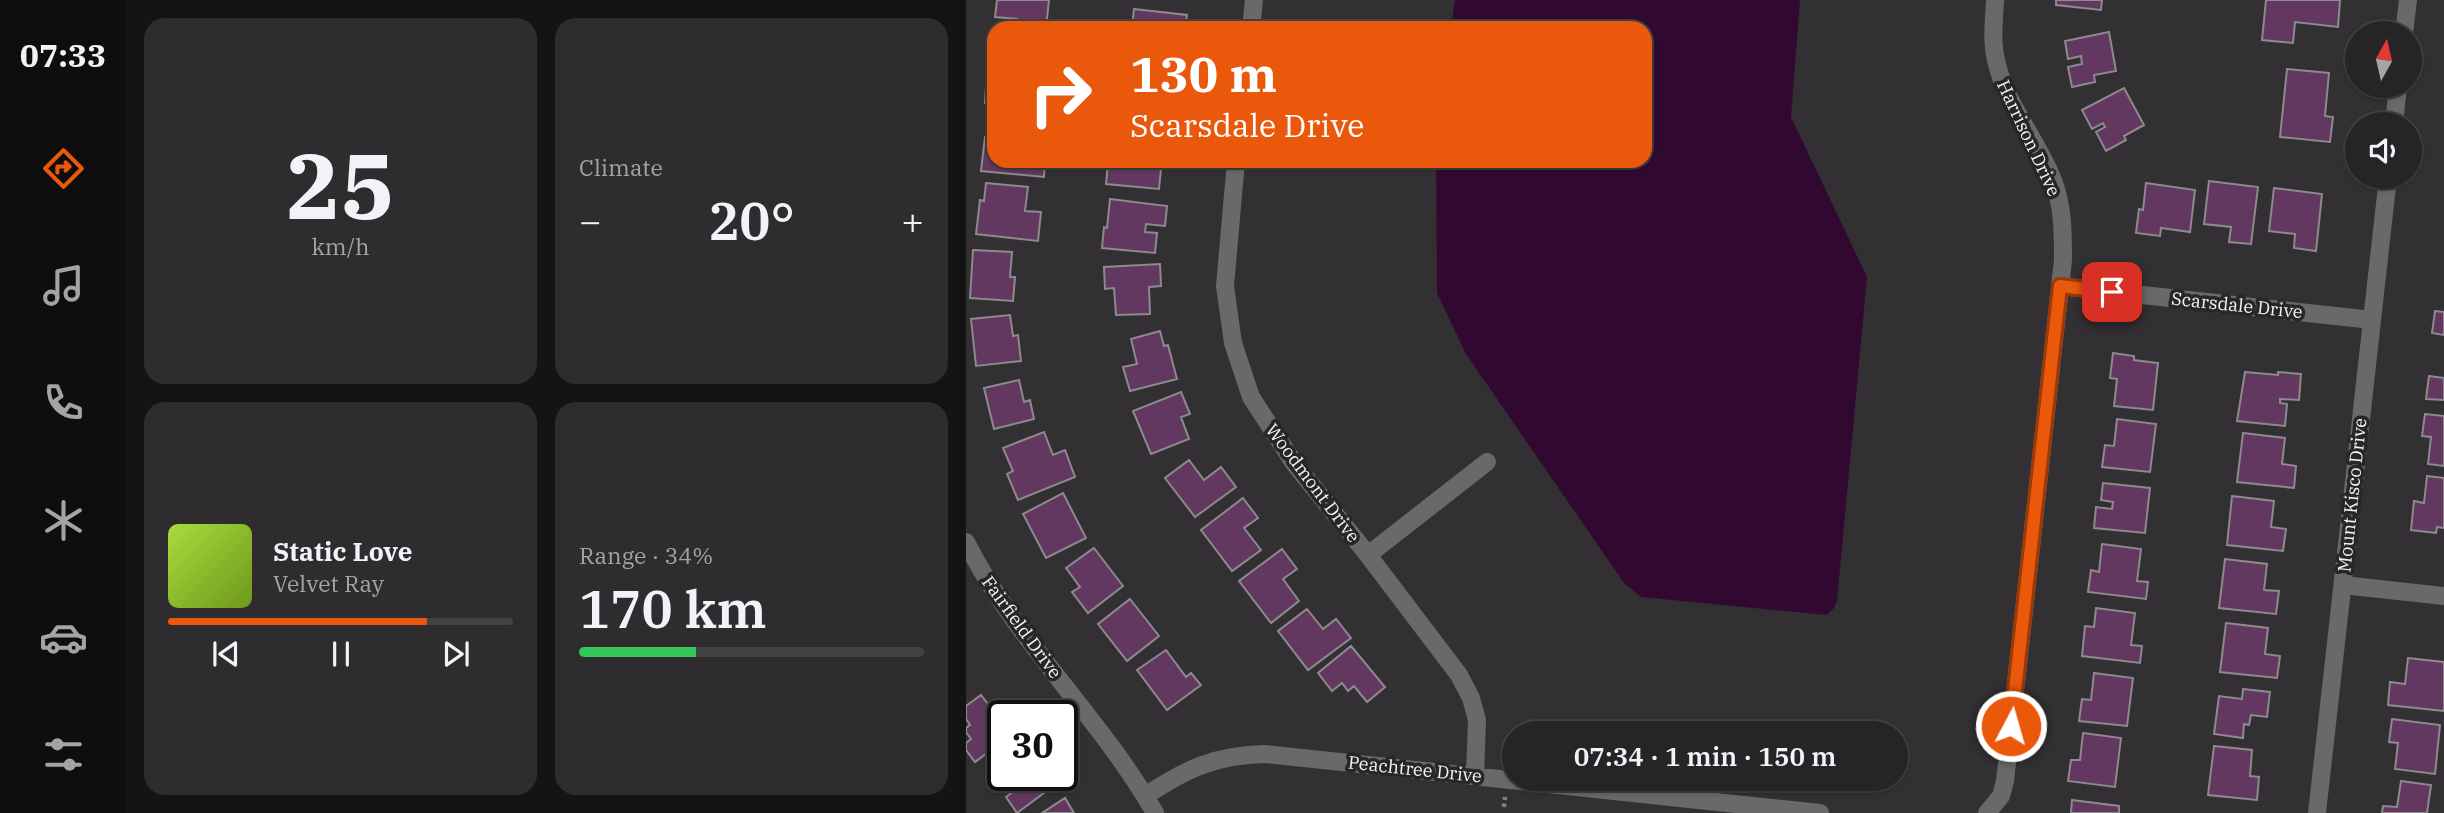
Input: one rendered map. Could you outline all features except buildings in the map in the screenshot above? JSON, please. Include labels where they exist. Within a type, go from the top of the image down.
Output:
[{"type":"street","points":[[1252,21],[1254,0]]},
{"type":"street","name":"Harrison Drive","points":[[1987,813],[2001,796],[2005,781],[2063,260],[2061,210],[2053,180],[2008,96],[1996,63],[1993,38],[1995,0]]},
{"type":"street","points":[[2405,21],[2408,0]]},
{"type":"street","name":"Woodmont Drive","points":[[1235,168],[1226,286],[1228,317],[1239,368],[1251,397],[1294,463],[1459,675],[1471,698],[1477,720],[1475,776]]},
{"type":"street","name":"Mount Kisco Drive","points":[[2317,813],[2387,189]]},
{"type":"street","name":"Scarsdale Drive","points":[[2060,286],[2372,320]]},
{"type":"street","points":[[1368,555],[1487,461]]},
{"type":"street","name":"Fairfield Drive","points":[[966,542],[995,595],[1115,750],[1155,813]]},
{"type":"street","points":[[2343,584],[2444,596]]},
{"type":"street","name":"Peachtree Drive","points":[[1145,796],[1172,778],[1198,766],[1234,755],[1297,756],[1820,813]]},
{"type":"shaded area","points":[[1455,0],[1800,0],[1791,117],[1867,277],[1837,601],[1826,615],[1641,597],[1624,583],[1466,354],[1437,293],[1436,168],[1652,168],[1652,21],[1452,21]]},
{"type":"route","points":[[2011,726],[2060,286],[2112,292]]}]
